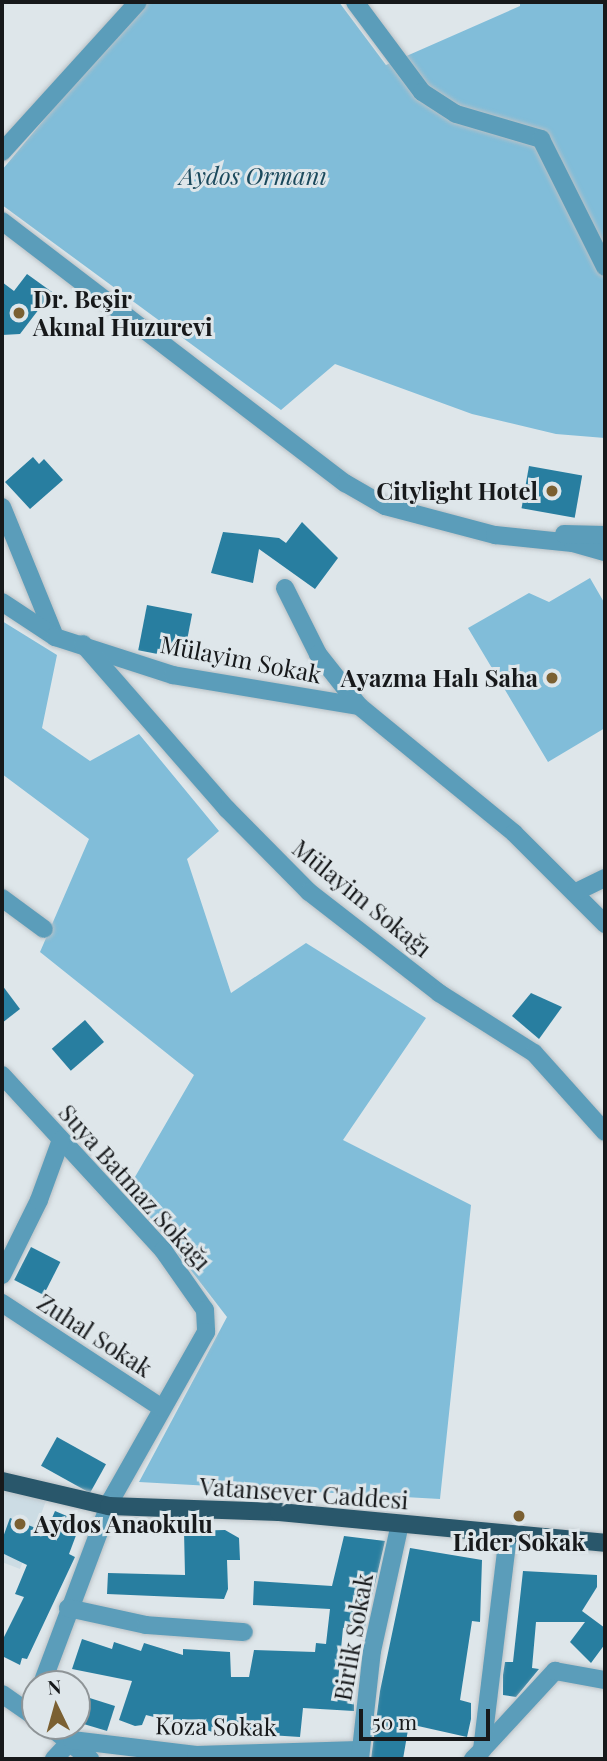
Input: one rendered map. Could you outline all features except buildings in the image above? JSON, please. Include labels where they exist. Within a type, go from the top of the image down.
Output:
[{"type":"main road","name":"Vatansever Caddesi","points":[[2,1481],[109,1506],[279,1512],[605,1543]]},
{"type":"street","points":[[2,152],[138,2]]},
{"type":"street","points":[[355,2],[422,92],[456,114],[541,139],[605,267]]},
{"type":"street","points":[[2,220],[345,483],[385,506],[522,538],[604,547]]},
{"type":"street","points":[[2,507],[55,637]]},
{"type":"street","points":[[285,588],[318,654],[359,706],[514,833],[576,892],[605,924]]},
{"type":"street","name":"Mülayim Sokak","points":[[2,602],[55,637],[173,675],[359,706]]},
{"type":"street","name":"Mülayim Sokağı","points":[[83,644],[227,809],[309,892],[439,993],[534,1053],[605,1132]]},
{"type":"street","points":[[576,892],[605,878]]},
{"type":"street","points":[[2,898],[44,929]]},
{"type":"street","name":"Suya Batmaz Sokağı","points":[[2,1075],[163,1250],[205,1310],[206,1332],[109,1506],[68,1608],[47,1670]]},
{"type":"street","points":[[2,1275],[39,1200],[61,1140]]},
{"type":"street","name":"Zuhal Sokak","points":[[2,1303],[162,1408]]},
{"type":"street","name":"Birlik Sokak","points":[[359,1754],[372,1651],[400,1524]]},
{"type":"street","points":[[477,1754],[508,1535]]},
{"type":"street","points":[[68,1608],[146,1626],[244,1632]]},
{"type":"street","points":[[477,1754],[555,1671],[605,1679]]},
{"type":"street","points":[[2,1694],[21,1705]]},
{"type":"street","points":[[54,1759],[72,1740],[90,1759]]},
{"type":"street","name":"Koza Sokak","points":[[72,1740],[196,1755],[359,1754]]},
{"type":"shaded area","name":"Aydos Anaokulu","points":[[2,1490],[46,1501],[20,1569],[2,1562]]},
{"type":"green space","name":"Aydos Ormanı","points":[[142,2],[339,2],[386,65],[520,6],[520,2],[605,2],[605,438],[556,434],[472,414],[335,364],[281,410],[2,205],[2,170]]},
{"type":"green space","name":"Ayazma Halı Saha","points":[[590,578],[605,604],[605,728],[548,762],[468,628],[529,593],[549,602]]},
{"type":"green space","points":[[2,621],[57,655],[42,728],[90,761],[139,734],[219,831],[187,859],[231,993],[306,943],[426,1018],[343,1140],[471,1205],[440,1499],[139,1482],[227,1317],[128,1189],[194,1075],[40,952],[89,839],[2,774]]},
{"type":"place","name":"Dr. Beşir Akınal Huzurevi","points":[[19,313]]},
{"type":"place","name":"Citylight Hotel","points":[[552,491]]},
{"type":"place","name":"Ayazma Halı Saha","points":[[552,678]]},
{"type":"place","name":"Lider Sokak","points":[[519,1516]]},
{"type":"place","name":"Aydos Anaokulu","points":[[20,1524]]}]
